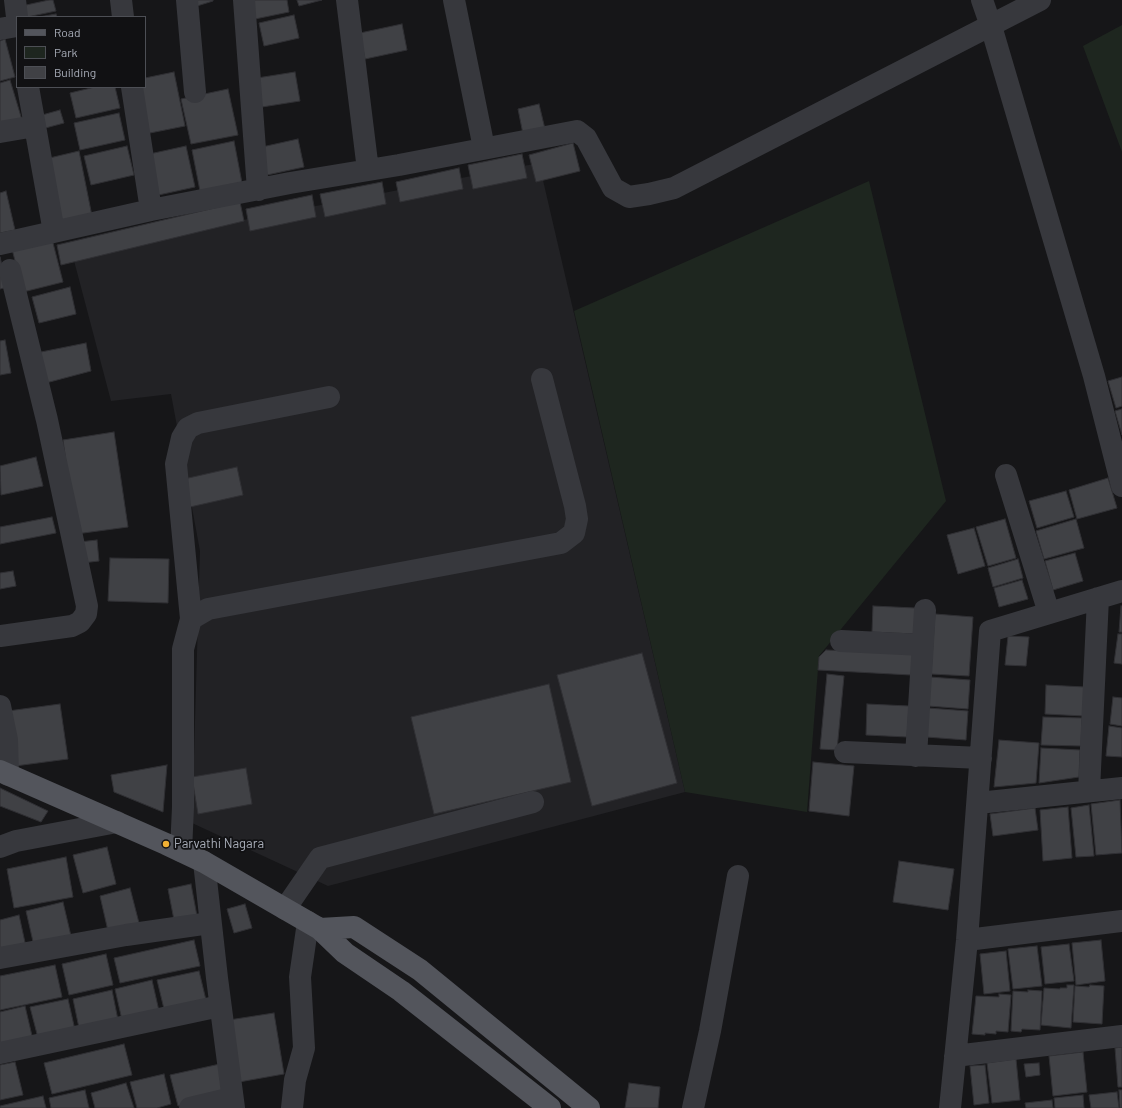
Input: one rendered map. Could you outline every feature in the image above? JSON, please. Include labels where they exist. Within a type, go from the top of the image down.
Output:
[{"type":"main road","points":[[4,773],[204,862],[314,925],[345,953],[401,991],[550,1108]]},
{"type":"main road","points":[[314,925],[354,927],[420,970],[589,1108]]},
{"type":"street","points":[[14,0],[17,16]]},
{"type":"street","points":[[121,0],[123,16]]},
{"type":"street","points":[[187,0],[195,92]]},
{"type":"street","points":[[244,0],[258,190]]},
{"type":"street","points":[[347,0],[368,170]]},
{"type":"street","points":[[454,0],[484,148]]},
{"type":"street","points":[[982,0],[991,26],[1094,376],[1122,486]]},
{"type":"street","points":[[0,244],[151,210],[577,131],[586,138],[613,188],[629,197],[649,194],[674,188],[1040,0]]},
{"type":"street","points":[[0,29],[16,26]]},
{"type":"street","points":[[28,88],[54,232]]},
{"type":"street","points":[[132,88],[151,210]]},
{"type":"street","points":[[0,132],[35,126]]},
{"type":"street","points":[[0,636],[72,626],[80,622],[86,614],[87,606],[47,420],[10,270]]},
{"type":"street","points":[[191,619],[208,609],[561,543],[574,533],[577,519],[575,506],[542,379]]},
{"type":"street","points":[[181,851],[183,808],[183,649],[191,619],[176,464],[182,438],[188,428],[198,423],[329,397]]},
{"type":"street","points":[[1006,475],[1049,613]]},
{"type":"street","points":[[950,1108],[967,940],[990,631],[1122,591]]},
{"type":"street","points":[[1089,791],[1098,598]]},
{"type":"street","points":[[916,756],[925,610]]},
{"type":"street","points":[[841,641],[923,645]]},
{"type":"street","points":[[0,706],[7,740],[4,773]]},
{"type":"street","points":[[845,752],[981,758]]},
{"type":"street","points":[[978,803],[1122,788]]},
{"type":"street","points":[[285,908],[320,858],[533,802]]},
{"type":"street","points":[[0,847],[16,841],[117,822]]},
{"type":"street","points":[[190,1108],[233,1103],[210,923],[204,862]]},
{"type":"street","points":[[693,1108],[710,1031],[738,876]]},
{"type":"street","points":[[967,940],[1122,920]]},
{"type":"street","points":[[0,958],[126,935],[210,923]]},
{"type":"street","points":[[292,1108],[295,1080],[304,1048],[300,977],[314,925]]},
{"type":"street","points":[[0,1053],[220,1006]]},
{"type":"street","points":[[955,1056],[1122,1036]]},
{"type":"shaded area","points":[[539,163],[685,792],[328,886],[192,823],[200,551],[171,394],[111,401],[72,253]]},
{"type":"green space","points":[[1122,25],[1122,152],[1083,46]]},
{"type":"green space","points":[[869,181],[946,501],[819,656],[807,812],[685,792],[574,311]]},
{"type":"building","points":[[53,0],[56,11],[26,16],[17,7]]},
{"type":"building","points":[[195,0],[213,0],[213,1],[197,6]]},
{"type":"building","points":[[251,0],[287,0],[289,12],[255,19]]},
{"type":"building","points":[[297,0],[322,0],[299,6]]},
{"type":"building","points":[[56,14],[57,16],[45,16]]},
{"type":"building","points":[[294,15],[299,38],[264,46],[259,23]]},
{"type":"building","points":[[402,24],[407,50],[365,59],[360,33]]},
{"type":"building","points":[[5,39],[15,77],[0,81],[0,41]]},
{"type":"building","points":[[174,72],[185,126],[145,134],[137,88],[146,88],[146,78]]},
{"type":"building","points":[[295,72],[300,101],[262,107],[257,78]]},
{"type":"building","points":[[10,80],[22,120],[0,125],[0,83]]},
{"type":"building","points":[[91,88],[115,88],[120,108],[76,118],[70,93]]},
{"type":"building","points":[[228,89],[238,135],[191,144],[181,99]]},
{"type":"building","points":[[539,104],[545,129],[523,134],[518,109]]},
{"type":"building","points":[[60,110],[64,123],[38,130],[35,117]]},
{"type":"building","points":[[119,113],[125,140],[80,150],[74,123]]},
{"type":"building","points":[[298,139],[304,167],[267,175],[262,147]]},
{"type":"building","points":[[234,141],[242,183],[200,191],[192,150]]},
{"type":"building","points":[[573,143],[580,171],[536,182],[529,155]]},
{"type":"building","points":[[127,146],[134,175],[91,185],[84,156]]},
{"type":"building","points":[[186,146],[195,187],[154,196],[145,155]]},
{"type":"building","points":[[79,151],[92,216],[55,224],[41,160]]},
{"type":"building","points":[[522,154],[527,178],[473,189],[468,165]]},
{"type":"building","points":[[459,168],[463,189],[400,202],[396,182]]},
{"type":"building","points":[[382,182],[386,204],[325,217],[320,194]]},
{"type":"building","points":[[6,191],[15,230],[0,233],[0,193]]},
{"type":"building","points":[[312,195],[316,217],[250,231],[246,209]]},
{"type":"building","points":[[240,202],[244,221],[61,265],[57,245]]},
{"type":"building","points":[[52,239],[63,282],[23,292],[12,249]]},
{"type":"building","points":[[0,257],[7,287],[0,289]]},
{"type":"building","points":[[70,287],[76,314],[39,323],[32,297]]},
{"type":"building","points":[[5,340],[11,373],[0,375],[0,341]]},
{"type":"building","points":[[86,343],[91,371],[42,384],[36,353]]},
{"type":"building","points":[[1122,377],[1122,406],[1116,408],[1108,381]]},
{"type":"building","points":[[1122,409],[1122,435],[1115,411]]},
{"type":"building","points":[[114,432],[128,527],[76,534],[63,440]]},
{"type":"building","points":[[36,457],[43,486],[1,495],[0,466]]},
{"type":"building","points":[[237,467],[243,495],[190,507],[184,479]]},
{"type":"building","points":[[1108,478],[1117,508],[1077,519],[1069,490]]},
{"type":"building","points":[[1066,491],[1074,517],[1037,528],[1029,501]]},
{"type":"building","points":[[52,517],[56,533],[0,544],[0,527]]},
{"type":"building","points":[[1005,519],[1016,558],[988,566],[976,527]]},
{"type":"building","points":[[1076,519],[1084,548],[1044,559],[1036,531]]},
{"type":"building","points":[[974,528],[985,566],[958,574],[947,535]]},
{"type":"building","points":[[97,540],[99,561],[82,563],[79,542]]},
{"type":"building","points":[[1075,553],[1083,581],[1053,590],[1045,561]]},
{"type":"building","points":[[110,558],[169,559],[168,603],[108,601]]},
{"type":"building","points":[[1018,559],[1023,578],[993,587],[988,568]]},
{"type":"building","points":[[13,571],[16,586],[0,589],[0,573]]},
{"type":"building","points":[[1022,580],[1028,599],[999,607],[994,588]]},
{"type":"building","points":[[873,606],[915,608],[914,634],[872,632]]},
{"type":"building","points":[[1121,606],[1122,632],[1119,632]]},
{"type":"building","points":[[935,614],[973,617],[969,676],[931,674]]},
{"type":"building","points":[[1118,634],[1122,634],[1122,664],[1114,663]]},
{"type":"building","points":[[1008,636],[1029,637],[1026,666],[1005,665]]},
{"type":"building","points":[[826,650],[913,654],[911,675],[818,670],[819,657]]},
{"type":"building","points":[[642,653],[677,783],[592,806],[557,675]]},
{"type":"building","points":[[827,674],[844,676],[837,750],[820,749]]},
{"type":"building","points":[[930,677],[970,680],[968,709],[928,706]]},
{"type":"building","points":[[549,684],[571,782],[434,814],[411,717]]},
{"type":"building","points":[[1046,685],[1085,687],[1084,716],[1045,714]]},
{"type":"building","points":[[1113,697],[1122,698],[1122,726],[1110,724]]},
{"type":"building","points":[[60,704],[68,759],[15,766],[8,711]]},
{"type":"building","points":[[867,704],[909,706],[907,737],[866,735]]},
{"type":"building","points":[[928,708],[968,711],[966,740],[926,737]]},
{"type":"building","points":[[1043,717],[1082,718],[1081,746],[1041,745]]},
{"type":"building","points":[[1109,726],[1122,728],[1122,757],[1106,756]]},
{"type":"building","points":[[999,740],[1039,743],[1036,783],[994,787]]},
{"type":"building","points":[[1041,748],[1080,750],[1079,777],[1039,783]]},
{"type":"building","points":[[813,762],[854,766],[849,816],[809,811]]},
{"type":"building","points":[[167,765],[163,812],[114,792],[111,775]]},
{"type":"building","points":[[246,768],[252,804],[198,814],[192,777]]},
{"type":"building","points":[[0,788],[48,811],[41,822],[0,806]]},
{"type":"building","points":[[1120,800],[1122,853],[1096,855],[1091,804]]},
{"type":"building","points":[[1089,805],[1094,856],[1076,857],[1071,808]]},
{"type":"building","points":[[1068,807],[1072,858],[1043,861],[1040,810]]},
{"type":"building","points":[[1035,808],[1038,830],[993,836],[990,814]]},
{"type":"building","points":[[107,847],[116,884],[83,893],[73,855]]},
{"type":"building","points":[[66,857],[73,897],[14,908],[7,869]]},
{"type":"building","points":[[899,861],[954,869],[948,910],[893,902]]},
{"type":"building","points":[[191,884],[197,916],[174,920],[168,889]]},
{"type":"building","points":[[130,888],[139,923],[108,931],[100,896]]},
{"type":"building","points":[[63,902],[71,936],[34,946],[26,911]]},
{"type":"building","points":[[245,904],[252,928],[234,933],[227,909]]},
{"type":"building","points":[[19,915],[26,947],[0,953],[0,920]]},
{"type":"building","points":[[194,940],[200,966],[120,983],[114,958]]},
{"type":"building","points":[[1101,940],[1105,981],[1076,985],[1072,943]]},
{"type":"building","points":[[1069,944],[1074,981],[1045,984],[1041,947]]},
{"type":"building","points":[[1037,946],[1042,986],[1013,989],[1008,949]]},
{"type":"building","points":[[1006,951],[1010,991],[984,994],[980,954]]},
{"type":"building","points":[[106,954],[113,985],[69,995],[62,964]]},
{"type":"building","points":[[55,965],[62,997],[0,1010],[0,976]]},
{"type":"building","points":[[199,971],[206,1000],[164,1009],[157,980]]},
{"type":"building","points":[[152,980],[159,1011],[122,1020],[115,989]]},
{"type":"building","points":[[1067,985],[1074,985],[1071,1028],[1041,1025],[1044,988],[1060,989],[1067,988]]},
{"type":"building","points":[[1090,985],[1104,986],[1102,1024],[1073,1022],[1075,986],[1089,987]]},
{"type":"building","points":[[112,990],[118,1020],[79,1028],[73,999]]},
{"type":"building","points":[[1028,990],[1042,991],[1040,1030],[1022,1029],[1021,1032],[1011,1031],[1013,991],[1028,992]]},
{"type":"building","points":[[999,994],[1011,995],[1008,1032],[996,1031],[996,1034],[985,1033],[985,1035],[972,1034],[976,996],[999,997]]},
{"type":"building","points":[[68,999],[75,1030],[38,1038],[30,1007]]},
{"type":"building","points":[[25,1006],[33,1040],[0,1047],[0,1012]]},
{"type":"building","points":[[274,1013],[284,1074],[239,1082],[229,1020]]},
{"type":"building","points":[[124,1044],[132,1075],[52,1094],[44,1063]]},
{"type":"building","points":[[1122,1047],[1122,1087],[1118,1087],[1115,1048]]},
{"type":"building","points":[[1083,1052],[1087,1092],[1053,1096],[1049,1056]]},
{"type":"building","points":[[1016,1059],[1020,1100],[992,1103],[987,1063]]},
{"type":"building","points":[[15,1062],[23,1095],[0,1100],[0,1065]]},
{"type":"building","points":[[1039,1063],[1040,1075],[1026,1077],[1024,1064]]},
{"type":"building","points":[[220,1064],[227,1094],[178,1106],[170,1075]]},
{"type":"building","points":[[985,1065],[989,1103],[974,1105],[970,1066]]},
{"type":"building","points":[[164,1074],[171,1104],[157,1108],[137,1108],[130,1082]]},
{"type":"building","points":[[126,1083],[134,1108],[95,1108],[91,1093]]},
{"type":"building","points":[[629,1083],[660,1087],[658,1108],[625,1108]]},
{"type":"building","points":[[85,1090],[89,1108],[51,1108],[49,1098]]},
{"type":"building","points":[[1119,1090],[1122,1090],[1122,1108],[1120,1108]]},
{"type":"building","points":[[1117,1092],[1119,1108],[1091,1108],[1089,1095]]},
{"type":"building","points":[[1083,1095],[1084,1108],[1055,1108],[1054,1098]]},
{"type":"building","points":[[43,1096],[46,1108],[0,1108],[0,1106]]},
{"type":"building","points":[[1052,1100],[1053,1108],[1026,1108],[1025,1103]]},
{"type":"place","name":"Parvathi Nagara","points":[[166,844]]}]
